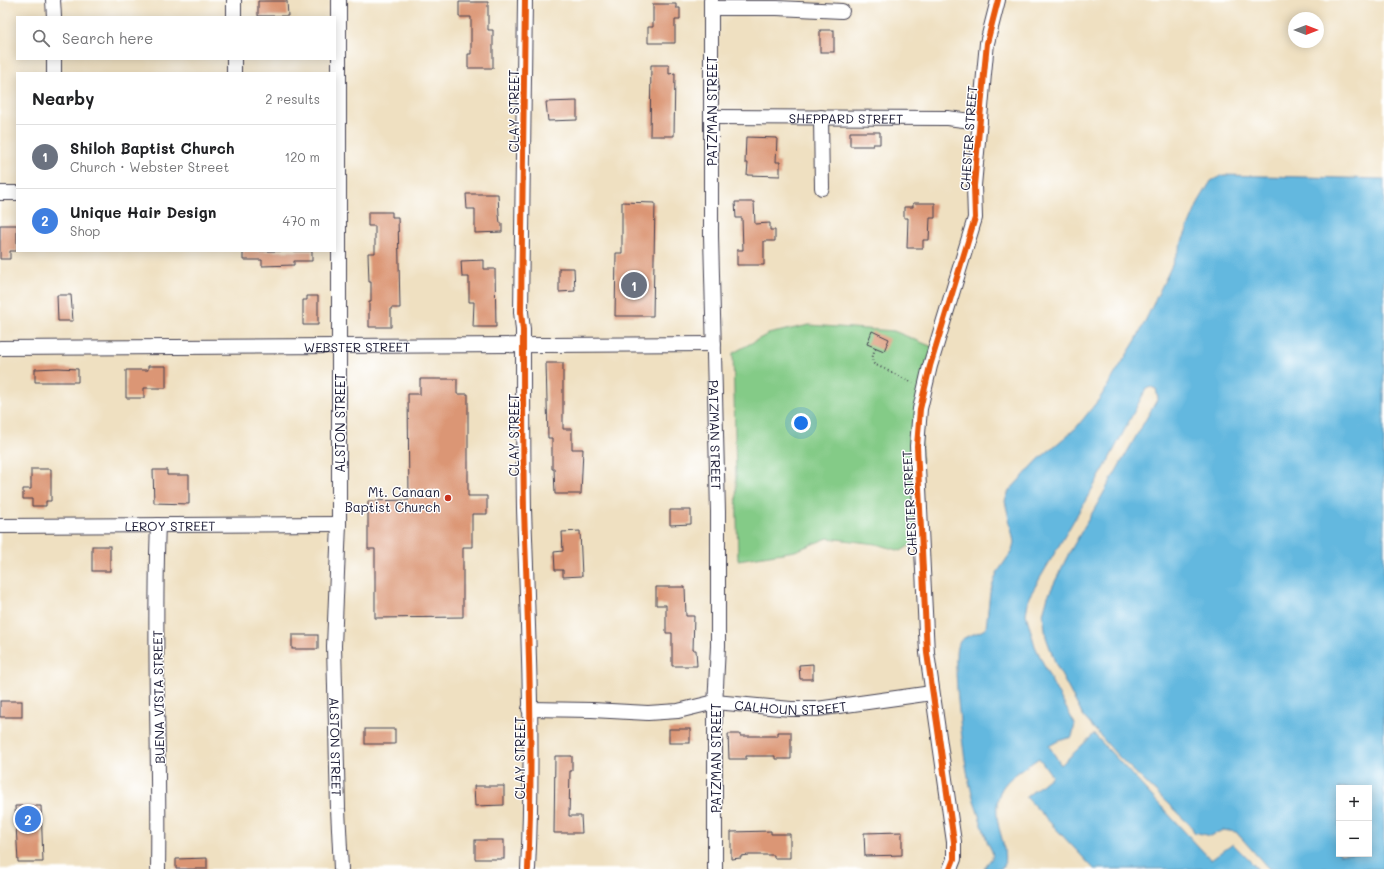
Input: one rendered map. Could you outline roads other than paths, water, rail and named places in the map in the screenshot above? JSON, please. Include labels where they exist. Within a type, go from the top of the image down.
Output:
[{"type":"street","points":[[53,0],[54,16]]},
{"type":"street","points":[[234,0],[234,16]]},
{"type":"street","name":"ALSTON STREET","points":[[338,0],[336,191],[339,345],[339,524],[334,646],[341,869]]},
{"type":"street","name":"CLAY STREET","points":[[525,0],[521,310],[523,345],[524,507],[529,709],[530,828],[528,869]]},
{"type":"street","name":"CHESTER STREET","points":[[950,869],[954,859],[954,842],[927,653],[917,446],[920,409],[944,313],[973,226],[976,212],[974,186],[987,43],[998,0]]},
{"type":"street","points":[[711,4],[842,11]]},
{"type":"street","name":"PATZMAN STREET","points":[[711,4],[714,344],[718,527],[718,658],[715,702],[715,869]]},
{"type":"street","points":[[54,60],[54,72]]},
{"type":"street","points":[[234,60],[234,72]]},
{"type":"street","name":"SHEPPARD STREET","points":[[711,117],[947,118],[980,122]]},
{"type":"street","points":[[821,117],[822,188]]},
{"type":"street","points":[[0,193],[16,193]]},
{"type":"street","name":"WEBSTER STREET","points":[[0,348],[714,344]]},
{"type":"street","name":"LEROY STREET","points":[[0,526],[339,524]]},
{"type":"street","name":"BUENA VISTA STREET","points":[[158,525],[155,595],[159,797],[158,869]]},
{"type":"street","name":"CALHOUN STREET","points":[[529,709],[648,713],[678,711],[715,702],[791,709],[817,709],[932,693]]},
{"type":"water","points":[[1223,175],[1384,179],[1384,869],[1269,869],[1236,832],[1223,830],[1210,836],[1194,832],[1191,826],[1117,755],[1083,716],[1056,665],[1046,637],[1043,614],[1048,596],[1068,555],[1158,398],[1156,389],[1151,387],[1146,389],[1105,467],[1029,597],[1026,614],[1035,646],[1054,686],[1075,724],[1072,737],[1058,741],[1049,746],[1061,765],[1094,734],[1211,860],[1233,844],[1258,869],[1094,869],[1026,797],[1052,776],[1039,758],[1011,778],[1004,785],[1000,793],[997,802],[997,814],[1004,848],[1004,867],[1000,869],[984,869],[992,858],[992,853],[976,808],[967,771],[958,705],[956,652],[958,644],[967,636],[986,628],[990,592],[997,573],[1012,551],[1014,542],[1005,501],[1009,491],[1039,459],[1076,428],[1100,398],[1136,340],[1173,263],[1199,201],[1211,181]]},
{"type":"place","name":"Shiloh Baptist Church","points":[[634,285]]},
{"type":"place","name":"Mt. Canaan Baptist Church","points":[[448,498]]},
{"type":"place","name":"Unique Hair Design","points":[[28,819]]}]
